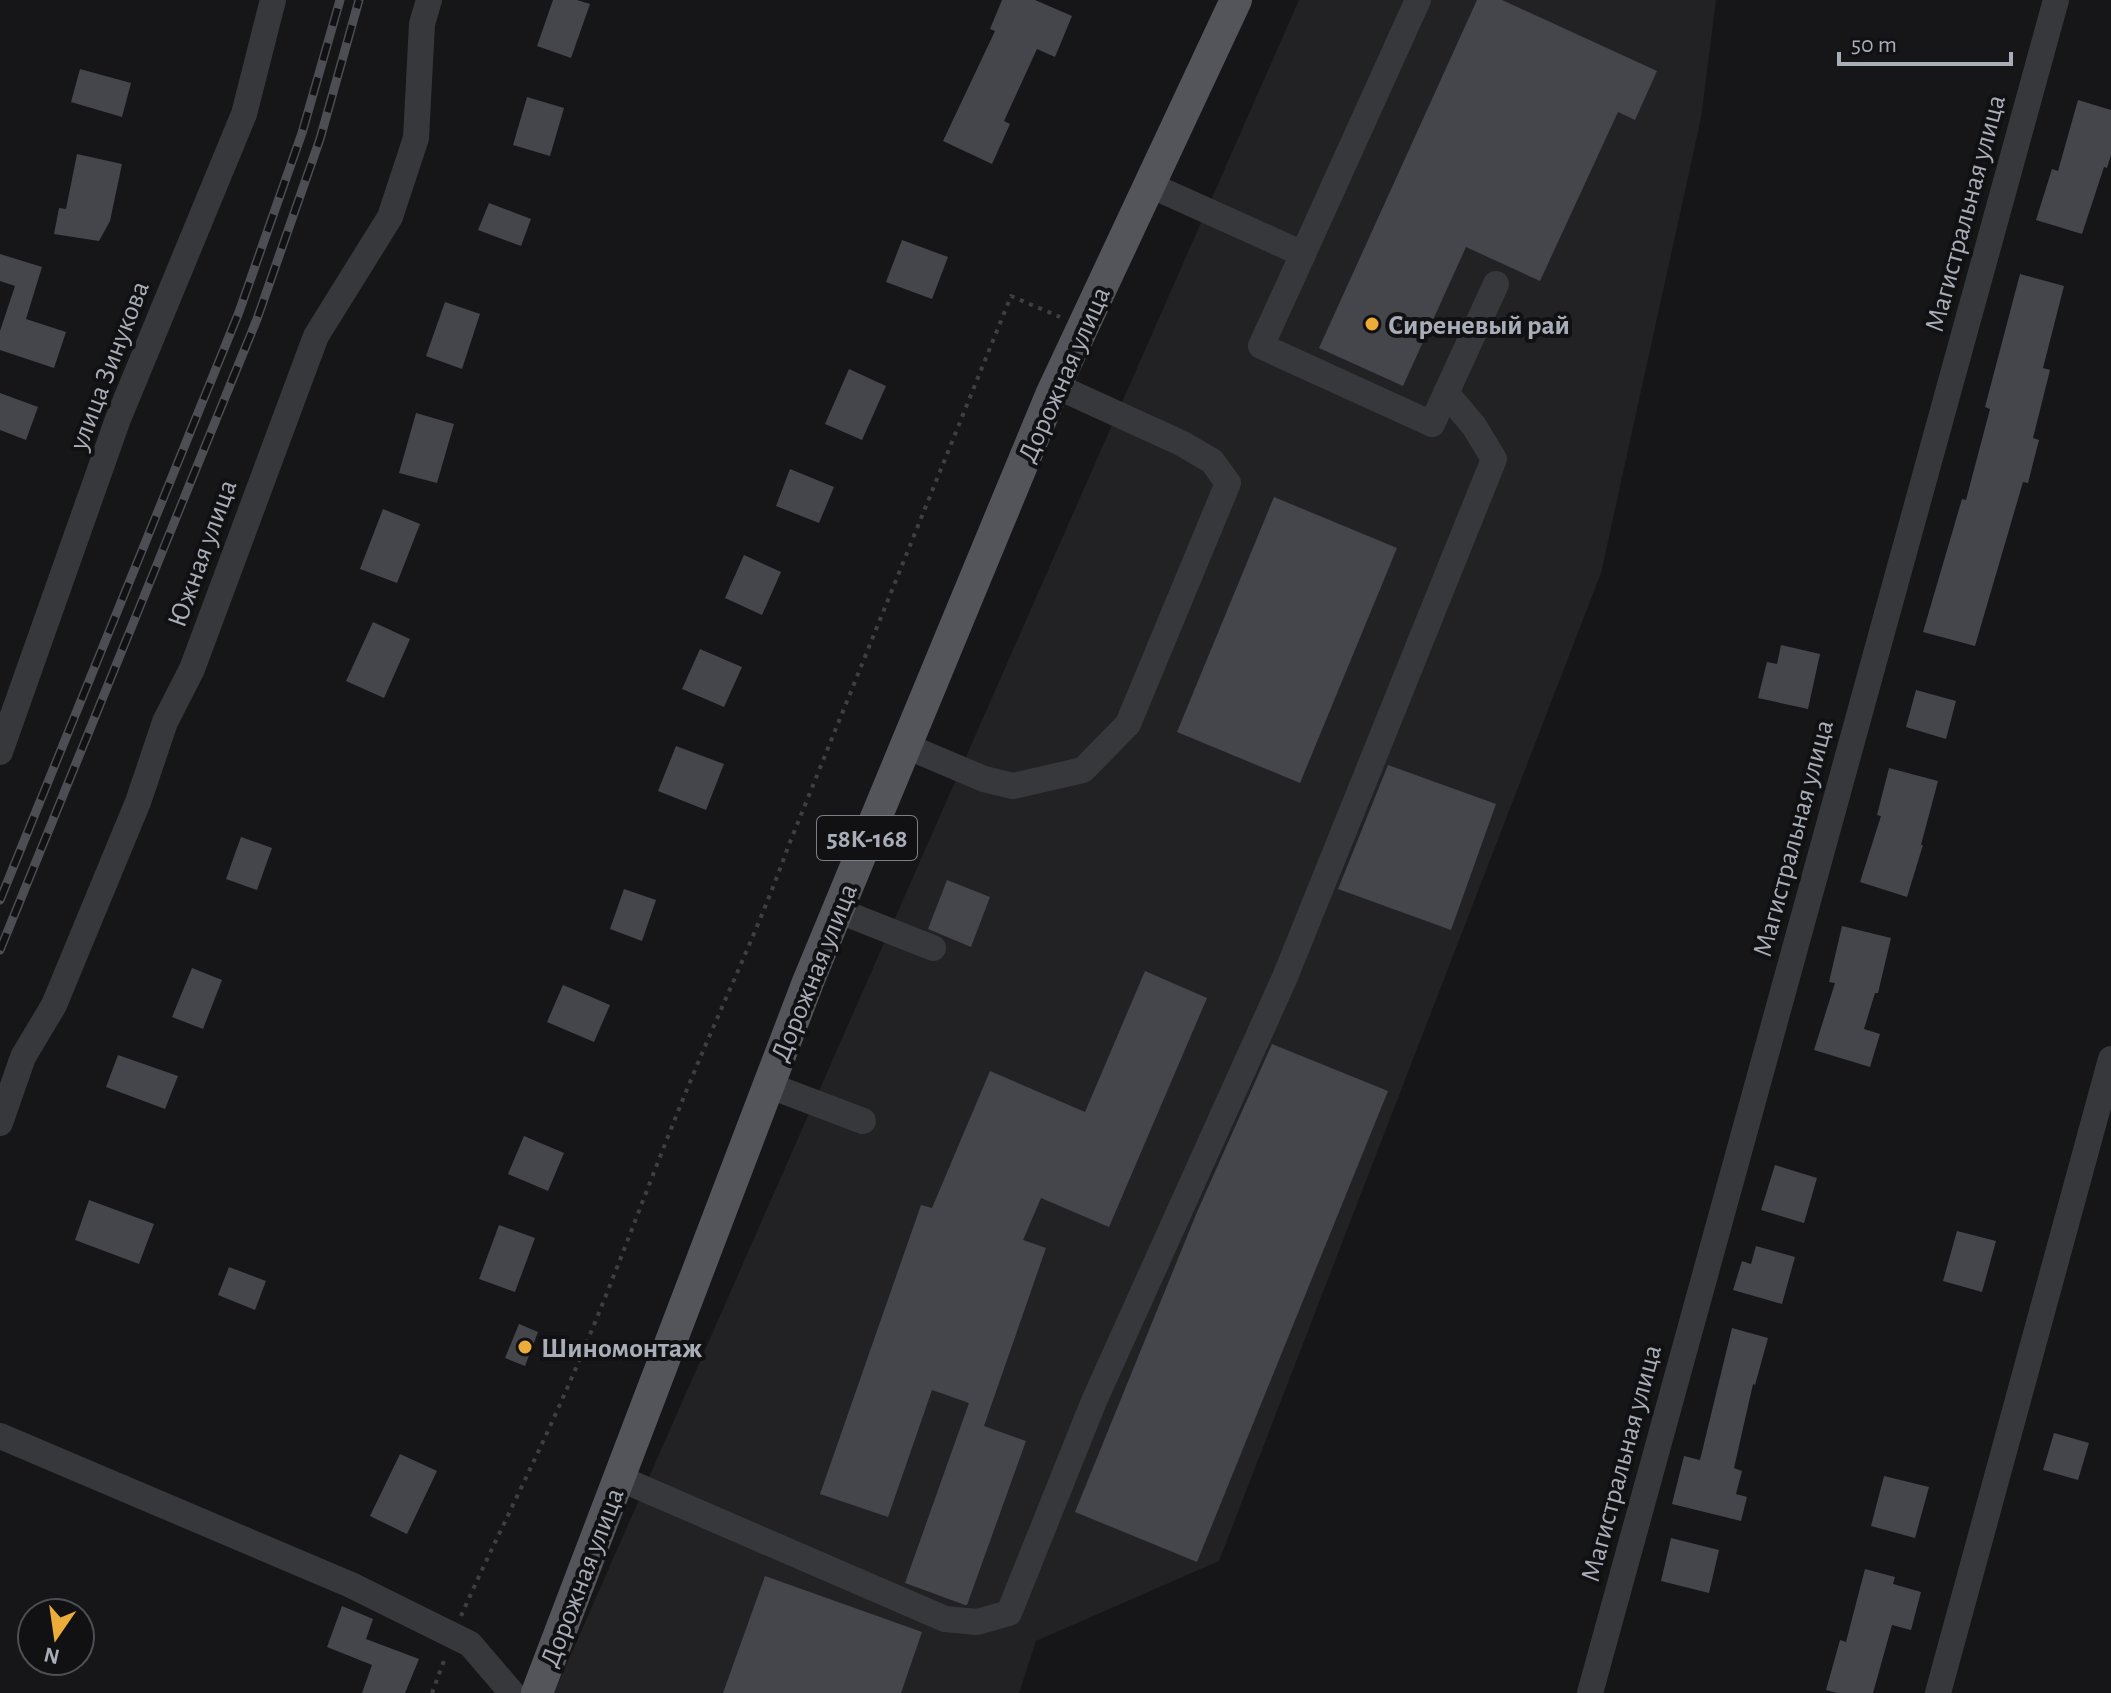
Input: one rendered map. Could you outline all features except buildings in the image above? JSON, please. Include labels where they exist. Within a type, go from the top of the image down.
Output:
[{"type":"main road","name":"Дорожная улица","points":[[545,1689],[619,1478],[837,910],[1056,386],[1236,0]]},
{"type":"street","name":"улица Зинукова","points":[[0,752],[118,419],[244,114],[273,0]]},
{"type":"street","name":"Южная улица","points":[[0,1123],[23,1057],[54,1005],[138,802],[165,722],[192,669],[316,336],[390,217],[416,138],[422,24],[429,0]]},
{"type":"street","points":[[1418,0],[1261,346],[1432,424],[1496,284]]},
{"type":"street","name":"Магистральная улица","points":[[1590,1693],[2056,0]]},
{"type":"street","points":[[1150,185],[1303,254]]},
{"type":"street","points":[[906,746],[984,779],[1013,786],[1083,770],[1128,724],[1228,483],[1212,461],[1181,443],[1056,386]]},
{"type":"street","points":[[619,1478],[945,1619],[977,1622],[1009,1613],[1094,1401],[1285,977],[1494,459],[1474,426],[1446,393]]},
{"type":"street","points":[[837,910],[933,948]]},
{"type":"street","points":[[1938,1693],[2111,1059]]},
{"type":"street","points":[[768,1085],[863,1121]]},
{"type":"street","points":[[0,1436],[351,1585],[470,1644],[512,1693]]},
{"type":"path","points":[[432,1693],[492,1546],[561,1402],[601,1307],[708,1038],[768,903],[1011,296],[1065,319]]},
{"type":"shaded area","points":[[1299,0],[1716,0],[1701,118],[1601,573],[1219,1561],[1036,1641],[1019,1693],[554,1693]]},
{"type":"railway","points":[[0,900],[239,312],[302,133],[340,0]]},
{"type":"railway","points":[[0,950],[257,319],[320,139],[359,0]]},
{"type":"place","name":"Сиреневый рай","points":[[1372,324]]},
{"type":"place","name":"Шиномонтаж","points":[[525,1347]]}]
